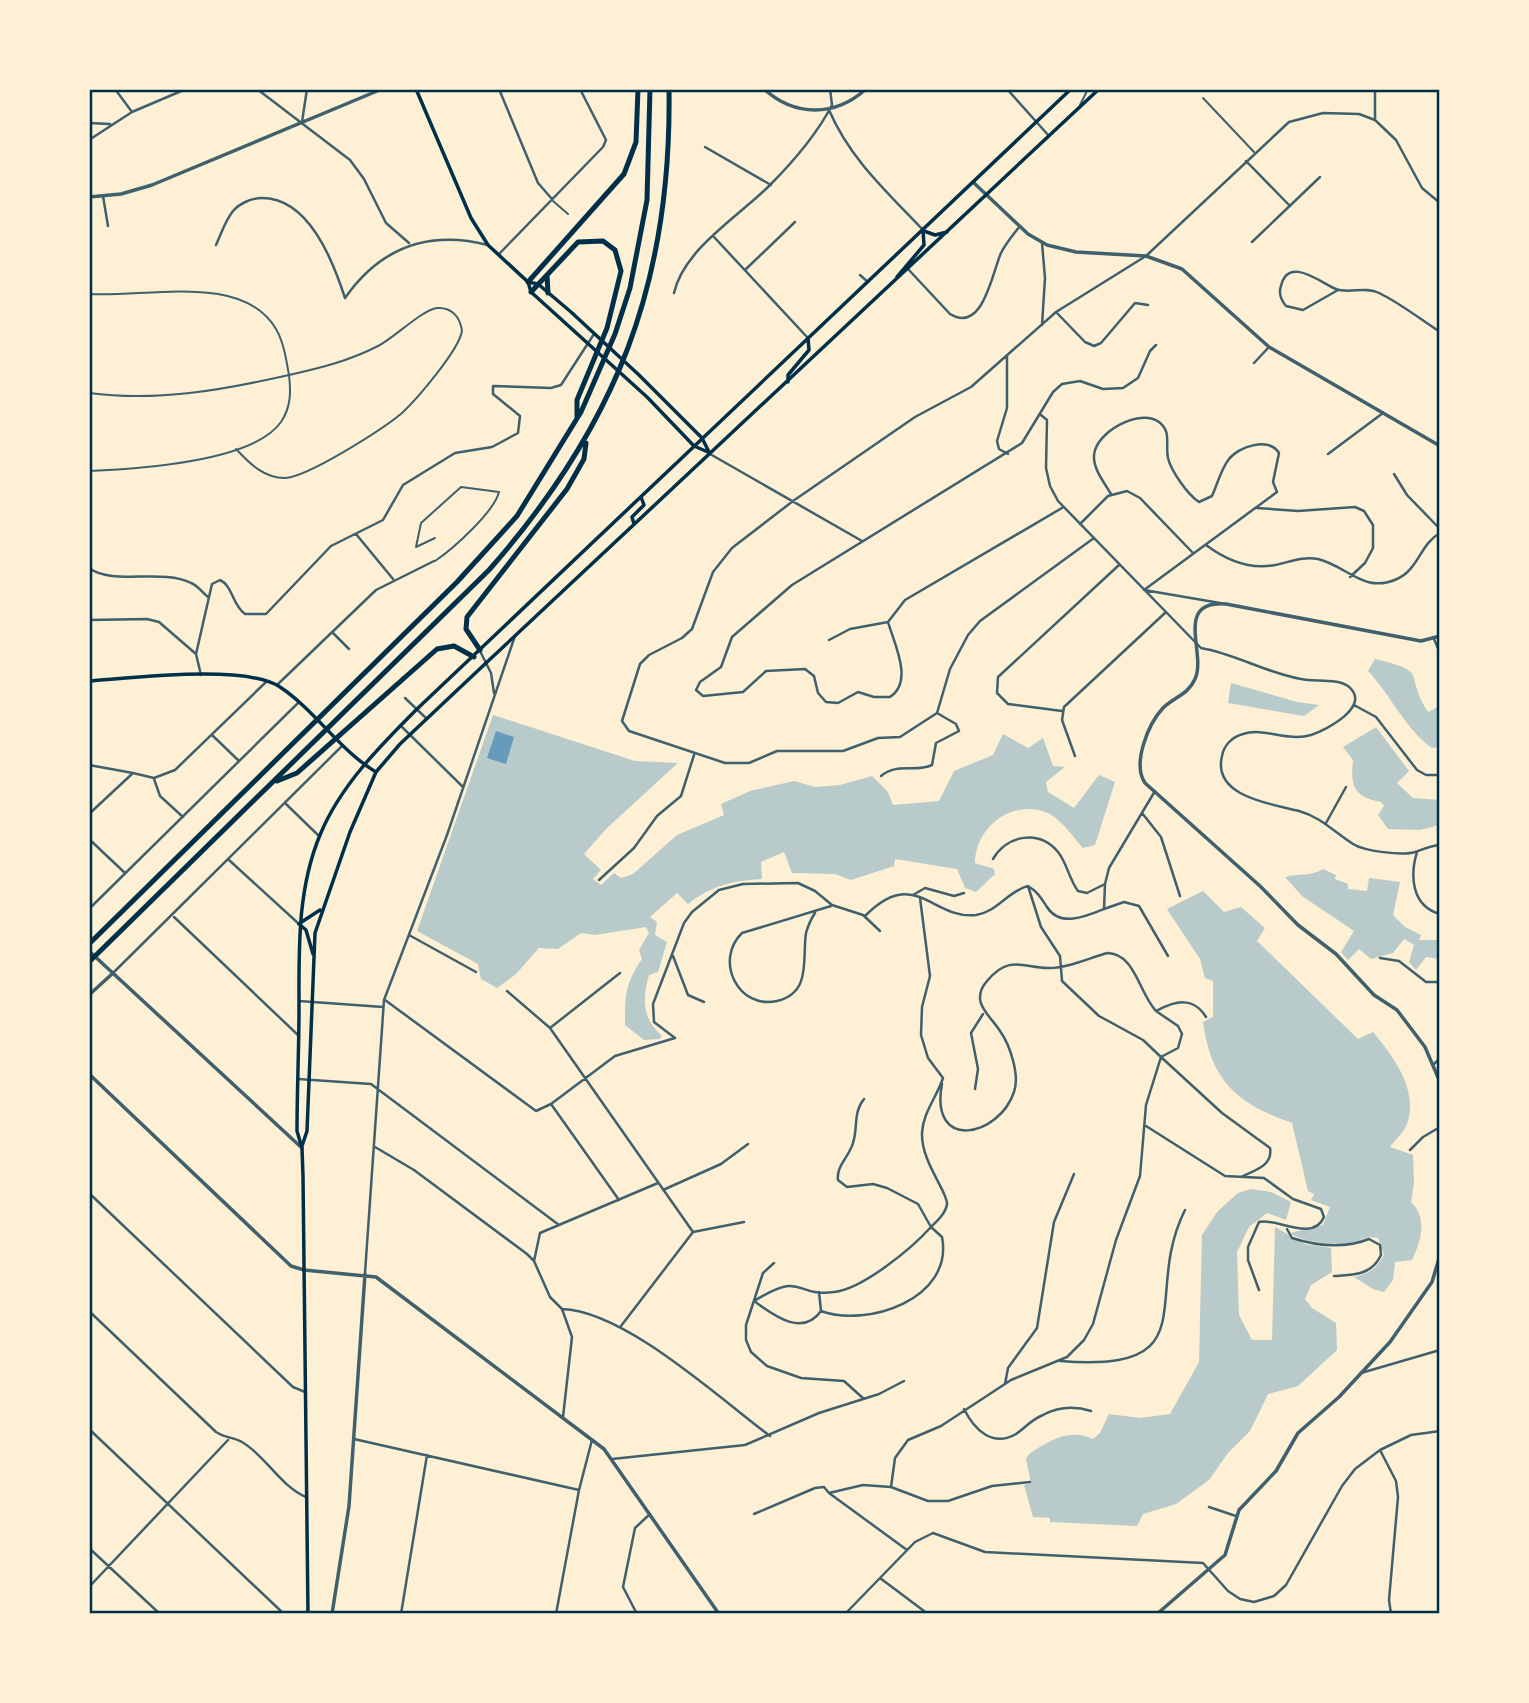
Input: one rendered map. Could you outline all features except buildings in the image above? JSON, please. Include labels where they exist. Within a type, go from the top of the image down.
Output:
[{"type":"highway","points":[[528,282],[624,174],[636,142],[638,89]]},
{"type":"highway","points":[[89,944],[496,542],[524,504],[577,420],[615,334],[637,259],[647,200],[650,89]]},
{"type":"highway","points":[[89,962],[489,570],[548,498],[586,440],[615,385],[631,344],[659,240],[667,175],[669,89]]},
{"type":"highway","points":[[531,292],[578,242],[596,240],[609,244],[618,255],[621,271],[607,328],[577,400],[577,420]]},
{"type":"highway","points":[[547,275],[548,293]]},
{"type":"highway","points":[[480,650],[466,629],[467,617],[567,489],[584,459],[586,440]]},
{"type":"highway","points":[[274,782],[297,773],[437,649],[454,646],[474,657]]},
{"type":"main road","points":[[416,89],[471,218],[488,245],[528,282],[538,284],[594,334],[702,438],[709,453]]},
{"type":"main road","points":[[308,1614],[302,1148],[297,1131],[299,924],[319,836],[345,791],[365,765],[417,709],[1071,89]]},
{"type":"main road","points":[[302,1148],[307,1130],[313,954],[321,909],[376,772],[410,735],[486,663],[1099,89]]},
{"type":"main road","points":[[923,230],[935,236],[950,231]]},
{"type":"main road","points":[[892,284],[923,244],[923,230]]},
{"type":"main road","points":[[528,282],[531,292],[588,342],[694,446],[709,453]]},
{"type":"main road","points":[[788,382],[788,375],[809,349],[808,338]]},
{"type":"main road","points":[[634,524],[632,517],[644,505],[640,496]]},
{"type":"main road","points":[[89,681],[201,675],[266,681],[277,685],[341,745],[376,772]]},
{"type":"main road","points":[[299,924],[321,909]]},
{"type":"main road","points":[[299,924],[306,930],[313,954]]},
{"type":"street","points":[[116,89],[132,112]]},
{"type":"street","points":[[89,140],[132,112],[186,89]]},
{"type":"street","points":[[257,89],[350,160],[386,223],[410,244]]},
{"type":"street","points":[[302,122],[307,89]]},
{"type":"street","points":[[89,197],[103,197],[152,185],[382,89]]},
{"type":"street","points":[[499,89],[538,183],[553,200]]},
{"type":"street","points":[[498,256],[606,140],[580,89]]},
{"type":"street","points":[[764,89],[795,107],[829,110],[847,104],[866,89]]},
{"type":"street","points":[[674,293],[683,268],[771,185],[829,110],[832,105],[830,89]]},
{"type":"street","points":[[1007,89],[1049,137]]},
{"type":"street","points":[[1375,89],[1375,120]]},
{"type":"street","points":[[829,110],[841,136],[860,163],[923,230]]},
{"type":"street","points":[[1094,538],[973,628],[947,677],[937,713],[900,737],[878,738],[843,751],[783,751],[749,763],[724,763],[629,731],[623,725],[622,713],[637,670],[649,655],[682,638],[692,629],[709,581],[725,555],[793,501],[915,417],[971,387],[1056,312],[1146,256],[1289,122],[1306,115],[1351,113],[1375,120],[1396,140],[1422,188],[1440,203]]},
{"type":"street","points":[[89,123],[110,124]]},
{"type":"street","points":[[705,146],[771,185]]},
{"type":"street","points":[[1246,161],[1290,206]]},
{"type":"street","points":[[1251,242],[1320,177]]},
{"type":"street","points":[[974,183],[1042,243],[1067,251],[1146,256],[1173,265],[1189,275],[1269,347],[1440,446]]},
{"type":"street","points":[[103,197],[108,226]]},
{"type":"street","points":[[216,245],[235,209],[255,198],[275,199],[286,204],[311,226],[332,262],[345,298],[373,265],[410,244],[446,239],[488,245]]},
{"type":"street","points":[[746,269],[795,222]]},
{"type":"street","points":[[908,269],[950,314],[959,318],[969,317],[980,307],[1001,253],[1020,226]]},
{"type":"street","points":[[714,237],[808,338]]},
{"type":"street","points":[[1042,243],[1045,278],[1042,325]]},
{"type":"street","points":[[1338,290],[1303,310],[1286,306],[1280,290],[1286,276],[1299,271],[1338,290],[1375,291],[1440,332]]},
{"type":"street","points":[[860,275],[868,282]]},
{"type":"street","points":[[1056,312],[1084,342],[1094,346],[1101,343],[1135,303],[1148,305]]},
{"type":"street","points":[[201,675],[196,654],[212,584],[223,581],[239,610],[250,615],[266,614],[331,545],[383,520],[402,485],[455,453],[492,447],[518,433],[520,416],[493,394],[493,386],[556,387],[566,381],[594,334]]},
{"type":"street","points":[[888,622],[901,673],[899,688],[890,698],[858,692],[838,703],[825,702],[818,693],[814,676],[805,669],[766,671],[738,693],[703,696],[696,690],[700,682],[721,667],[733,637],[792,584],[1008,454],[1022,443],[1053,392],[1068,382],[1080,381],[1110,390],[1130,385],[1145,370],[1150,351],[1156,345]]},
{"type":"street","points":[[1254,363],[1269,347]]},
{"type":"street","points":[[1007,356],[1007,408],[997,441],[1001,451],[1008,454]]},
{"type":"street","points":[[1328,454],[1383,413]]},
{"type":"street","points":[[1040,414],[1047,420],[1047,477],[1064,508],[1201,648],[1231,653],[1245,662],[1296,678],[1345,684],[1354,695],[1354,705],[1348,714],[1310,735],[1293,738],[1243,733],[1231,740],[1221,758],[1223,775],[1237,791],[1253,799],[1311,815],[1353,844],[1367,850],[1417,852],[1440,845]]},
{"type":"street","points":[[1111,494],[1095,465],[1096,447],[1108,432],[1143,418],[1158,422],[1165,430],[1171,466],[1196,500],[1206,501],[1212,496],[1232,456],[1265,443],[1274,446],[1279,453],[1273,482],[1277,492],[1144,590]]},
{"type":"street","points":[[709,453],[862,541]]},
{"type":"street","points":[[1206,545],[1225,558],[1245,565],[1264,566],[1312,559],[1328,563],[1350,577],[1373,583],[1397,579],[1416,565],[1430,540],[1440,531],[1407,495],[1394,474]]},
{"type":"street","points":[[1080,524],[1111,494],[1121,491],[1136,495],[1194,553]]},
{"type":"street","points":[[1255,508],[1298,511],[1355,507],[1364,511],[1373,525],[1373,548],[1365,563],[1350,577]]},
{"type":"street","points":[[829,640],[850,629],[888,622],[905,600],[1064,508]]},
{"type":"street","points":[[356,534],[393,579]]},
{"type":"street","points":[[277,685],[376,590],[393,579],[434,561]]},
{"type":"street","points":[[1062,711],[1013,706],[1003,701],[997,693],[996,682],[1000,672],[1119,565]]},
{"type":"street","points":[[89,568],[116,576],[153,575],[191,582],[208,597]]},
{"type":"street","points":[[1144,590],[1421,640],[1440,636]]},
{"type":"street","points":[[1226,604],[1210,606],[1198,616],[1194,626],[1199,658],[1195,680],[1186,692],[1160,712],[1140,754],[1139,773],[1154,791],[1260,886],[1298,925],[1336,954],[1374,995],[1397,1010],[1425,1047],[1440,1082]]},
{"type":"street","points":[[1075,756],[1062,711],[1066,704],[1166,612]]},
{"type":"street","points":[[89,620],[147,619],[159,622],[196,654]]},
{"type":"street","points":[[332,632],[349,649]]},
{"type":"street","points":[[332,1614],[349,1506],[384,1000],[463,787],[515,636]]},
{"type":"street","points":[[1434,639],[1440,653]]},
{"type":"street","points":[[480,650],[493,679],[493,696]]},
{"type":"street","points":[[474,657],[486,663]]},
{"type":"street","points":[[89,765],[154,778],[175,770],[266,681]]},
{"type":"street","points":[[405,698],[427,719]]},
{"type":"street","points":[[89,909],[298,703]]},
{"type":"street","points":[[1354,705],[1376,718],[1416,770],[1426,775],[1440,775]]},
{"type":"street","points":[[881,776],[898,767],[932,765],[936,743],[959,731],[956,724],[937,713]]},
{"type":"street","points":[[401,726],[463,787]]},
{"type":"street","points":[[212,734],[239,761]]},
{"type":"street","points":[[89,995],[286,804],[341,745]]},
{"type":"street","points":[[599,880],[634,848],[657,816],[681,796],[694,755]]},
{"type":"street","points":[[89,814],[133,773]]},
{"type":"street","points":[[154,778],[160,796],[183,817]]},
{"type":"street","points":[[1326,823],[1346,787]]},
{"type":"street","points":[[1104,909],[1105,884],[1111,863],[1154,791]]},
{"type":"street","points":[[286,804],[319,836]]},
{"type":"street","points":[[1142,813],[1161,837],[1180,896]]},
{"type":"street","points":[[993,859],[1006,844],[1033,838],[1046,842],[1057,851],[1078,891],[1087,893],[1105,884]]},
{"type":"street","points":[[89,839],[125,873]]},
{"type":"street","points":[[1417,852],[1412,872],[1416,894],[1427,908],[1440,914]]},
{"type":"street","points":[[229,860],[299,924]]},
{"type":"street","points":[[384,1000],[536,1111],[551,1104],[624,1052],[675,1038],[658,1026],[652,1011],[687,918],[719,890],[743,884],[798,883],[815,891],[832,905],[849,908],[865,917],[880,931]]},
{"type":"street","points":[[1028,886],[1037,891],[1048,909],[1060,918],[1079,917],[1124,902],[1139,906],[1168,956]]},
{"type":"street","points":[[913,895],[929,899],[954,912],[975,915],[998,906],[1028,886]]},
{"type":"street","points":[[1028,886],[1041,927],[1060,956],[1062,981],[1092,1010],[1147,1043],[1222,1113],[1270,1147],[1271,1156],[1266,1164],[1239,1177]]},
{"type":"street","points":[[865,917],[883,901],[913,895],[925,888],[954,896],[964,893]]},
{"type":"street","points":[[891,1487],[892,1466],[902,1446],[913,1437],[942,1426],[1005,1384],[1059,1361],[1079,1346],[1093,1324],[1116,1240],[1140,1176],[1146,1105],[1161,1057],[1178,1048],[1182,1034],[1175,1023],[1156,1011],[1121,956],[1107,953],[1061,966],[1047,968],[1022,964],[1001,970],[982,989],[980,1002],[984,1013],[1000,1030],[1011,1056],[1016,1083],[1010,1100],[983,1126],[971,1131],[958,1130],[948,1125],[942,1118],[942,1074],[925,1051],[921,1035],[922,1007],[930,976],[920,898]]},
{"type":"street","points":[[815,913],[807,932],[807,963],[799,985],[783,999],[762,1001],[746,993],[731,976],[728,957],[733,944],[742,933],[815,913],[832,905]]},
{"type":"street","points":[[173,916],[299,1035]]},
{"type":"street","points":[[408,934],[476,972]]},
{"type":"street","points":[[89,951],[302,1148]]},
{"type":"street","points":[[672,956],[688,995],[704,1002]]},
{"type":"street","points":[[1380,958],[1399,961],[1422,979],[1440,982]]},
{"type":"street","points":[[551,1028],[620,973]]},
{"type":"street","points":[[507,991],[551,1028],[692,1232]]},
{"type":"street","points":[[299,1001],[383,1007]]},
{"type":"street","points":[[1156,1011],[1183,1002],[1199,1007],[1206,1017]]},
{"type":"street","points":[[975,1089],[978,1069],[971,1033],[984,1013]]},
{"type":"street","points":[[1434,1064],[1440,1058]]},
{"type":"street","points":[[89,1074],[291,1266],[304,1270],[376,1277],[592,1440],[612,1459],[719,1614]]},
{"type":"street","points":[[297,1079],[370,1084],[559,1225]]},
{"type":"street","points":[[754,1301],[788,1284],[819,1292],[841,1291],[857,1284],[911,1247],[932,1227],[945,1210],[946,1197],[932,1175],[922,1143],[925,1117],[942,1081]]},
{"type":"street","points":[[754,1301],[778,1318],[791,1322],[808,1321],[821,1311],[868,1315],[888,1311],[917,1296],[930,1281],[941,1256],[943,1240],[922,1209],[914,1201],[880,1185],[847,1187],[838,1180],[837,1171],[853,1143],[857,1109],[864,1099]]},
{"type":"street","points":[[551,1104],[619,1200]]},
{"type":"street","points":[[1146,1126],[1222,1175],[1264,1178],[1293,1199],[1324,1213],[1322,1223],[1314,1227],[1287,1228],[1266,1220],[1259,1222],[1248,1247],[1248,1260],[1259,1290]]},
{"type":"street","points":[[1410,1150],[1423,1137],[1440,1127]]},
{"type":"street","points":[[663,1190],[721,1164],[748,1144]]},
{"type":"street","points":[[375,1146],[414,1170],[534,1261]]},
{"type":"street","points":[[1005,1384],[1007,1368],[1037,1328],[1052,1229],[1074,1174]]},
{"type":"street","points":[[1157,1614],[1211,1568],[1228,1548],[1236,1516],[1276,1471],[1298,1433],[1390,1342],[1422,1297],[1436,1272],[1440,1253],[1440,1180]]},
{"type":"street","points":[[563,1417],[572,1336],[562,1309],[542,1284],[534,1261],[540,1233],[658,1183]]},
{"type":"street","points":[[89,1193],[293,1387],[305,1392]]},
{"type":"street","points":[[1059,1361],[1110,1363],[1134,1357],[1151,1346],[1162,1325],[1174,1234],[1185,1210]]},
{"type":"street","points":[[621,1326],[692,1232],[744,1222]]},
{"type":"street","points":[[1287,1228],[1292,1238],[1306,1243],[1346,1246],[1369,1239],[1380,1245],[1381,1255],[1371,1270],[1334,1276]]},
{"type":"street","points":[[774,1263],[763,1273],[754,1301],[745,1333],[748,1346],[756,1358],[767,1366],[801,1378],[844,1381],[864,1399]]},
{"type":"street","points":[[819,1292],[821,1311]]},
{"type":"street","points":[[562,1309],[583,1310],[621,1326],[770,1436]]},
{"type":"street","points":[[89,1311],[228,1440],[243,1443],[292,1490],[306,1497]]},
{"type":"street","points":[[1361,1373],[1440,1350]]},
{"type":"street","points":[[612,1459],[746,1445],[819,1413],[864,1399],[904,1381]]},
{"type":"street","points":[[964,1409],[977,1430],[988,1437],[1001,1438],[1014,1435],[1049,1412],[1065,1408],[1091,1411]]},
{"type":"street","points":[[89,1429],[284,1614]]},
{"type":"street","points":[[845,1614],[920,1537],[933,1533],[985,1552],[1203,1563],[1211,1568],[1228,1591],[1240,1599],[1261,1601],[1275,1595],[1286,1585],[1348,1477],[1380,1450],[1417,1433],[1440,1431]]},
{"type":"street","points":[[89,1587],[228,1440]]},
{"type":"street","points":[[354,1440],[579,1490]]},
{"type":"street","points":[[556,1614],[579,1490],[592,1440]]},
{"type":"street","points":[[1380,1450],[1398,1489],[1389,1600],[1391,1614]]},
{"type":"street","points":[[401,1614],[427,1455]]},
{"type":"street","points":[[829,1493],[863,1485],[891,1487],[928,1500],[948,1502],[992,1486],[1030,1482]]},
{"type":"street","points":[[754,1514],[815,1488],[824,1487],[907,1550]]},
{"type":"street","points":[[1209,1507],[1236,1516]]},
{"type":"street","points":[[637,1614],[623,1587],[635,1528],[650,1513]]},
{"type":"street","points":[[89,1548],[160,1614]]},
{"type":"street","points":[[880,1578],[928,1614]]},
{"type":"lane","points":[[1078,109],[1088,89]]},
{"type":"lane","points":[[1203,98],[1255,153]]},
{"type":"lane","points":[[553,200],[568,214]]},
{"type":"lane","points":[[89,293],[220,294],[242,298],[258,308],[275,328],[289,375],[290,399],[281,422],[262,439],[236,449],[159,466],[89,471]]},
{"type":"lane","points":[[89,393],[165,396],[232,387],[289,375],[365,352],[398,334],[433,309],[449,310],[461,326],[461,336],[456,344],[402,412],[306,473],[287,478],[271,475],[255,468],[236,449]]},
{"type":"lane","points":[[434,561],[455,546],[496,503],[499,492],[461,487],[421,523],[415,547],[435,538]]},
{"type":"shaded area","points":[[1375,659],[1410,671],[1428,712],[1440,706],[1440,747],[1432,748],[1422,740],[1368,671]]},
{"type":"shaded area","points":[[1231,683],[1297,702],[1319,705],[1304,716],[1228,703]]},
{"type":"shaded area","points":[[493,715],[635,761],[678,763],[607,828],[584,854],[601,870],[593,879],[601,885],[614,873],[621,878],[633,874],[677,835],[724,815],[721,804],[750,791],[794,781],[815,787],[840,785],[872,776],[888,792],[893,805],[939,801],[954,771],[993,755],[1003,734],[1028,748],[1043,738],[1053,766],[1065,767],[1046,782],[1048,792],[1074,808],[1099,775],[1115,782],[1095,845],[1083,848],[1058,820],[1035,809],[1022,809],[998,819],[981,838],[975,863],[994,869],[995,874],[976,892],[965,888],[957,869],[895,859],[894,866],[851,880],[835,874],[792,873],[784,852],[761,862],[762,879],[723,885],[688,904],[677,893],[650,917],[657,922],[655,935],[667,942],[658,972],[649,975],[645,992],[647,1015],[662,1036],[659,1039],[644,1040],[625,1025],[625,1015],[629,983],[642,959],[639,950],[649,933],[646,927],[595,935],[581,933],[558,949],[539,948],[516,974],[497,988],[481,979],[478,964],[417,931]]},
{"type":"shaded area","points":[[1376,727],[1409,771],[1397,783],[1413,798],[1440,800],[1440,825],[1420,830],[1388,829],[1378,815],[1384,806],[1381,802],[1365,797],[1356,789],[1352,777],[1353,760],[1343,747]]},
{"type":"shaded area","points":[[1323,869],[1336,875],[1335,879],[1348,884],[1348,889],[1367,891],[1369,878],[1400,882],[1393,915],[1405,927],[1421,935],[1419,940],[1440,940],[1440,959],[1426,957],[1416,970],[1409,962],[1414,945],[1404,939],[1393,953],[1371,959],[1359,949],[1348,960],[1341,952],[1354,931],[1302,896],[1285,877]]},
{"type":"shaded area","points":[[1203,891],[1224,912],[1241,907],[1265,928],[1257,941],[1358,1039],[1373,1032],[1402,1074],[1410,1099],[1410,1111],[1406,1127],[1390,1147],[1413,1155],[1414,1183],[1411,1202],[1420,1215],[1421,1230],[1412,1260],[1395,1262],[1393,1280],[1384,1292],[1373,1289],[1354,1277],[1372,1270],[1381,1260],[1384,1255],[1378,1238],[1351,1243],[1327,1243],[1303,1239],[1290,1233],[1323,1225],[1330,1207],[1311,1200],[1314,1194],[1308,1191],[1292,1123],[1242,1099],[1220,1075],[1213,1060],[1203,1022],[1213,1017],[1213,981],[1205,978],[1200,959],[1167,909]]},
{"type":"shaded area","points":[[1251,1189],[1271,1192],[1291,1202],[1286,1220],[1267,1213],[1249,1227],[1237,1252],[1239,1315],[1252,1340],[1272,1340],[1275,1227],[1305,1244],[1331,1248],[1332,1272],[1311,1285],[1305,1299],[1312,1308],[1336,1323],[1337,1350],[1298,1386],[1268,1394],[1250,1431],[1228,1453],[1209,1480],[1176,1504],[1143,1514],[1137,1526],[1050,1522],[1050,1518],[1033,1517],[1024,1485],[1031,1483],[1026,1459],[1029,1454],[1052,1440],[1068,1435],[1093,1439],[1100,1433],[1109,1414],[1140,1418],[1170,1414],[1199,1362],[1202,1235],[1217,1212],[1238,1193]]},
{"type":"water","points":[[496,731],[514,737],[506,764],[487,758]]}]
